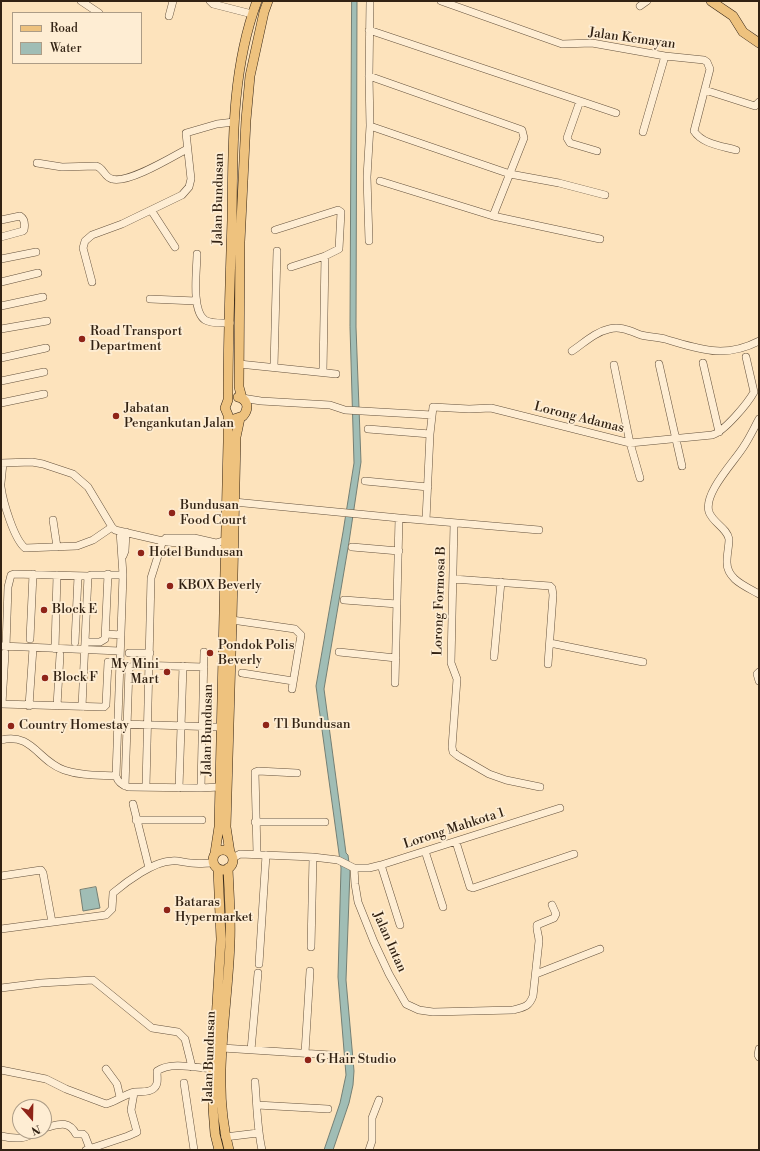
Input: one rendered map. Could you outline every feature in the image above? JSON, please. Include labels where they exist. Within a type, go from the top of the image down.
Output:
[{"type":"main road","name":"Jalan Bundusan","points":[[215,853],[219,827],[228,416],[225,408],[228,400],[234,122],[238,75],[252,14],[257,1]]},
{"type":"main road","name":"Jalan Bundusan","points":[[231,855],[226,827],[232,620],[233,515],[236,437],[240,418],[246,414],[247,410],[246,403],[242,398],[239,387],[240,234],[246,120],[250,76],[264,12],[268,1]]},
{"type":"main road","points":[[710,1],[733,16],[743,32],[759,43]]},
{"type":"main road","points":[[228,400],[233,397],[242,398]]},
{"type":"main road","points":[[228,416],[234,419],[240,418]]},
{"type":"main road","points":[[225,550],[229,545],[233,515]]},
{"type":"main road","points":[[224,850],[231,855],[232,864],[225,870],[215,866],[212,858],[215,853],[224,850]]},
{"type":"main road","name":"Jalan Bundusan","points":[[215,866],[221,940],[213,1069],[213,1108],[215,1134],[219,1150]]},
{"type":"main road","name":"Jalan Bundusan","points":[[228,868],[230,941],[220,1083],[221,1107],[225,1136],[229,1150]]},
{"type":"street","points":[[81,1],[98,12]]},
{"type":"street","points":[[169,16],[173,1]]},
{"type":"street","points":[[210,1],[213,4],[252,14]]},
{"type":"street","points":[[369,241],[367,177],[370,126],[370,1]]},
{"type":"street","name":"Jalan Kemayan","points":[[441,1],[562,44],[592,43],[665,56],[704,60],[707,62],[710,69],[694,131],[697,136],[708,142],[736,150]]},
{"type":"street","points":[[640,6],[647,1]]},
{"type":"street","points":[[370,30],[616,113]]},
{"type":"street","points":[[643,132],[665,56]]},
{"type":"street","points":[[369,76],[522,130],[524,132],[524,138],[493,216]]},
{"type":"street","points":[[705,90],[757,104]]},
{"type":"street","points":[[580,101],[567,138],[570,143],[597,151]]},
{"type":"street","points":[[92,282],[83,248],[85,241],[92,235],[122,224],[178,198],[189,187],[191,179],[186,133],[217,124],[234,122]]},
{"type":"street","points":[[370,126],[510,174],[559,183],[605,194]]},
{"type":"street","points":[[37,163],[62,167],[96,166],[101,168],[110,179],[119,180],[141,173],[187,149]]},
{"type":"street","points":[[380,181],[493,216],[600,239]]},
{"type":"street","points":[[151,210],[175,246]]},
{"type":"street","points":[[275,230],[340,210],[340,246],[337,250],[325,256],[291,267]]},
{"type":"street","points":[[1,220],[20,216],[23,218],[25,226],[22,232],[1,237]]},
{"type":"street","points":[[274,367],[277,251]]},
{"type":"street","points":[[1,259],[36,252]]},
{"type":"street","points":[[197,254],[196,301],[201,316],[208,322],[230,323]]},
{"type":"street","points":[[323,372],[325,256]]},
{"type":"street","points":[[1,282],[38,274]]},
{"type":"street","points":[[1,306],[43,297]]},
{"type":"street","points":[[150,299],[196,301]]},
{"type":"street","points":[[1,329],[47,320]]},
{"type":"street","points":[[572,351],[600,332],[615,328],[665,339],[701,350],[734,350],[759,341]]},
{"type":"street","points":[[1,358],[46,348]]},
{"type":"street","points":[[702,363],[719,432],[726,427],[754,392],[746,357]]},
{"type":"street","points":[[239,364],[336,374]]},
{"type":"street","points":[[659,364],[682,466]]},
{"type":"street","points":[[614,365],[630,443],[640,478]]},
{"type":"street","points":[[1,382],[44,372]]},
{"type":"street","points":[[1,403],[44,394]]},
{"type":"street","name":"Lorong Adamas","points":[[242,398],[261,401],[330,405],[346,410],[432,411],[491,408],[630,443],[712,435],[719,432]]},
{"type":"street","points":[[247,410],[261,401]]},
{"type":"street","points":[[426,520],[432,411]]},
{"type":"street","points":[[759,419],[744,446],[719,480],[708,506],[712,518],[726,532],[729,539],[727,564],[733,579],[759,594]]},
{"type":"street","points":[[368,429],[430,434]]},
{"type":"street","points":[[1,483],[2,463],[32,462],[43,464],[73,474],[79,478],[88,487],[115,530],[167,542],[225,550]]},
{"type":"street","points":[[366,482],[428,487]]},
{"type":"street","points":[[1,487],[3,501],[12,524],[19,540],[25,548],[77,546],[93,540],[112,527]]},
{"type":"street","points":[[234,502],[539,530]]},
{"type":"street","points":[[395,683],[399,518]]},
{"type":"street","points":[[53,520],[57,547]]},
{"type":"street","name":"Lorong Formosa B","points":[[454,523],[450,663],[457,679],[452,747],[453,752],[489,774],[540,787]]},
{"type":"street","points":[[123,532],[120,550],[123,558],[123,575],[116,776],[118,782],[125,786],[180,788],[219,787]]},
{"type":"street","points":[[163,540],[167,538],[183,537],[216,543],[226,540]]},
{"type":"street","points":[[146,787],[151,578],[163,540]]},
{"type":"street","points":[[352,547],[398,551]]},
{"type":"street","points":[[108,662],[106,705],[102,707],[1,704],[5,587],[12,574],[78,576],[108,574],[123,575]]},
{"type":"street","points":[[30,639],[33,574]]},
{"type":"street","points":[[85,642],[100,642],[105,639],[108,574]]},
{"type":"street","points":[[55,649],[57,575]]},
{"type":"street","points":[[75,642],[78,576]]},
{"type":"street","points":[[82,707],[88,576]]},
{"type":"street","points":[[453,579],[550,586],[552,588],[548,664]]},
{"type":"street","points":[[494,657],[501,582]]},
{"type":"street","points":[[344,600],[397,604]]},
{"type":"street","points":[[232,620],[295,629],[301,635],[292,689]]},
{"type":"street","points":[[106,634],[121,635]]},
{"type":"street","points":[[550,643],[643,662]]},
{"type":"street","points":[[4,649],[33,648],[120,651]]},
{"type":"street","points":[[29,706],[33,648]]},
{"type":"street","points":[[201,788],[204,652]]},
{"type":"street","points":[[338,652],[396,658]]},
{"type":"street","points":[[130,653],[150,653]]},
{"type":"street","points":[[57,706],[60,655]]},
{"type":"street","points":[[125,786],[129,668],[135,664],[204,666]]},
{"type":"street","points":[[180,788],[183,666]]},
{"type":"street","points":[[759,672],[759,681]]},
{"type":"street","points":[[242,673],[293,681]]},
{"type":"street","points":[[118,724],[220,727]]},
{"type":"street","points":[[1,740],[12,738],[27,742],[47,761],[64,770],[80,774],[116,776]]},
{"type":"street","points":[[257,854],[255,822],[255,772],[297,773]]},
{"type":"street","points":[[133,804],[149,868]]},
{"type":"street","name":"Lorong Mahkota 1","points":[[353,867],[369,868],[380,865],[560,808]]},
{"type":"street","points":[[136,820],[202,820]]},
{"type":"street","points":[[255,822],[324,822]]},
{"type":"street","points":[[456,842],[470,887],[473,888],[574,854]]},
{"type":"street","points":[[425,851],[443,907]]},
{"type":"street","points":[[231,855],[257,854],[313,857],[338,860],[353,867]]},
{"type":"street","points":[[259,964],[266,855]]},
{"type":"street","points":[[311,947],[313,857]]},
{"type":"street","points":[[1,929],[106,915],[110,913],[112,909],[113,893],[149,868],[160,863],[172,861],[215,866]]},
{"type":"street","points":[[380,865],[400,925]]},
{"type":"street","name":"Jalan Intan","points":[[353,867],[355,884],[361,908],[377,949],[406,1004],[419,1010],[433,1012],[513,1010],[531,1003],[534,996],[536,974]]},
{"type":"street","points":[[1,876],[41,870],[43,873],[52,922]]},
{"type":"street","points":[[552,905],[556,914],[554,918],[536,925],[539,934],[536,974],[600,949]]},
{"type":"street","points":[[305,1053],[310,971]]},
{"type":"street","points":[[251,1050],[258,973]]},
{"type":"street","points":[[1,988],[41,983],[93,980],[152,1028],[178,1032],[183,1036],[192,1067]]},
{"type":"street","points":[[222,1048],[330,1055]]},
{"type":"street","points":[[759,1048],[759,1057]]},
{"type":"street","points":[[1,1070],[46,1079],[106,1104],[134,1092],[149,1091],[154,1089],[157,1084],[157,1071],[163,1067],[171,1065],[213,1069]]},
{"type":"street","points":[[106,1069],[117,1084],[120,1098]]},
{"type":"street","points":[[255,1082],[258,1133],[262,1150]]},
{"type":"street","points":[[184,1083],[194,1150]]},
{"type":"street","points":[[52,1126],[65,1124],[69,1125],[76,1134],[83,1134],[85,1136],[88,1149],[128,1136],[137,1132],[132,1110],[134,1092]]},
{"type":"street","points":[[369,1150],[372,1141],[372,1118],[379,1100]]},
{"type":"street","points":[[257,1105],[328,1109]]},
{"type":"street","points":[[225,1136],[258,1133]]},
{"type":"street","points":[[1,1136],[12,1137]]},
{"type":"green space","points":[[226,874],[224,888],[225,1150],[223,1150],[216,1111],[219,875]]},
{"type":"water","points":[[352,1],[357,1],[356,327],[361,462],[324,689],[346,853],[348,855],[350,871],[346,980],[354,1071],[349,1103],[333,1150],[324,1150],[340,1103],[346,1075],[338,977],[341,868],[316,686],[354,463],[350,327]]},
{"type":"water","points":[[96,887],[100,908],[83,911],[80,890]]},
{"type":"place","name":"Road Transport Department","points":[[82,339]]},
{"type":"place","name":"Jabatan Pengankutan Jalan","points":[[116,416]]},
{"type":"place","name":"Bundusan Food Court","points":[[172,513]]},
{"type":"place","name":"Hotel Bundusan","points":[[141,553]]},
{"type":"place","name":"KBOX Beverly","points":[[170,586]]},
{"type":"place","name":"Block E","points":[[44,610]]},
{"type":"place","name":"Pondok Polis Beverly","points":[[210,653]]},
{"type":"place","name":"My Mini Mart","points":[[167,672]]},
{"type":"place","name":"Block F","points":[[45,678]]},
{"type":"place","name":"T1 Bundusan","points":[[266,725]]},
{"type":"place","name":"Country Homestay","points":[[11,726]]},
{"type":"place","name":"Bataras Hypermarket","points":[[167,910]]},
{"type":"place","name":"G Hair Studio","points":[[308,1060]]}]
